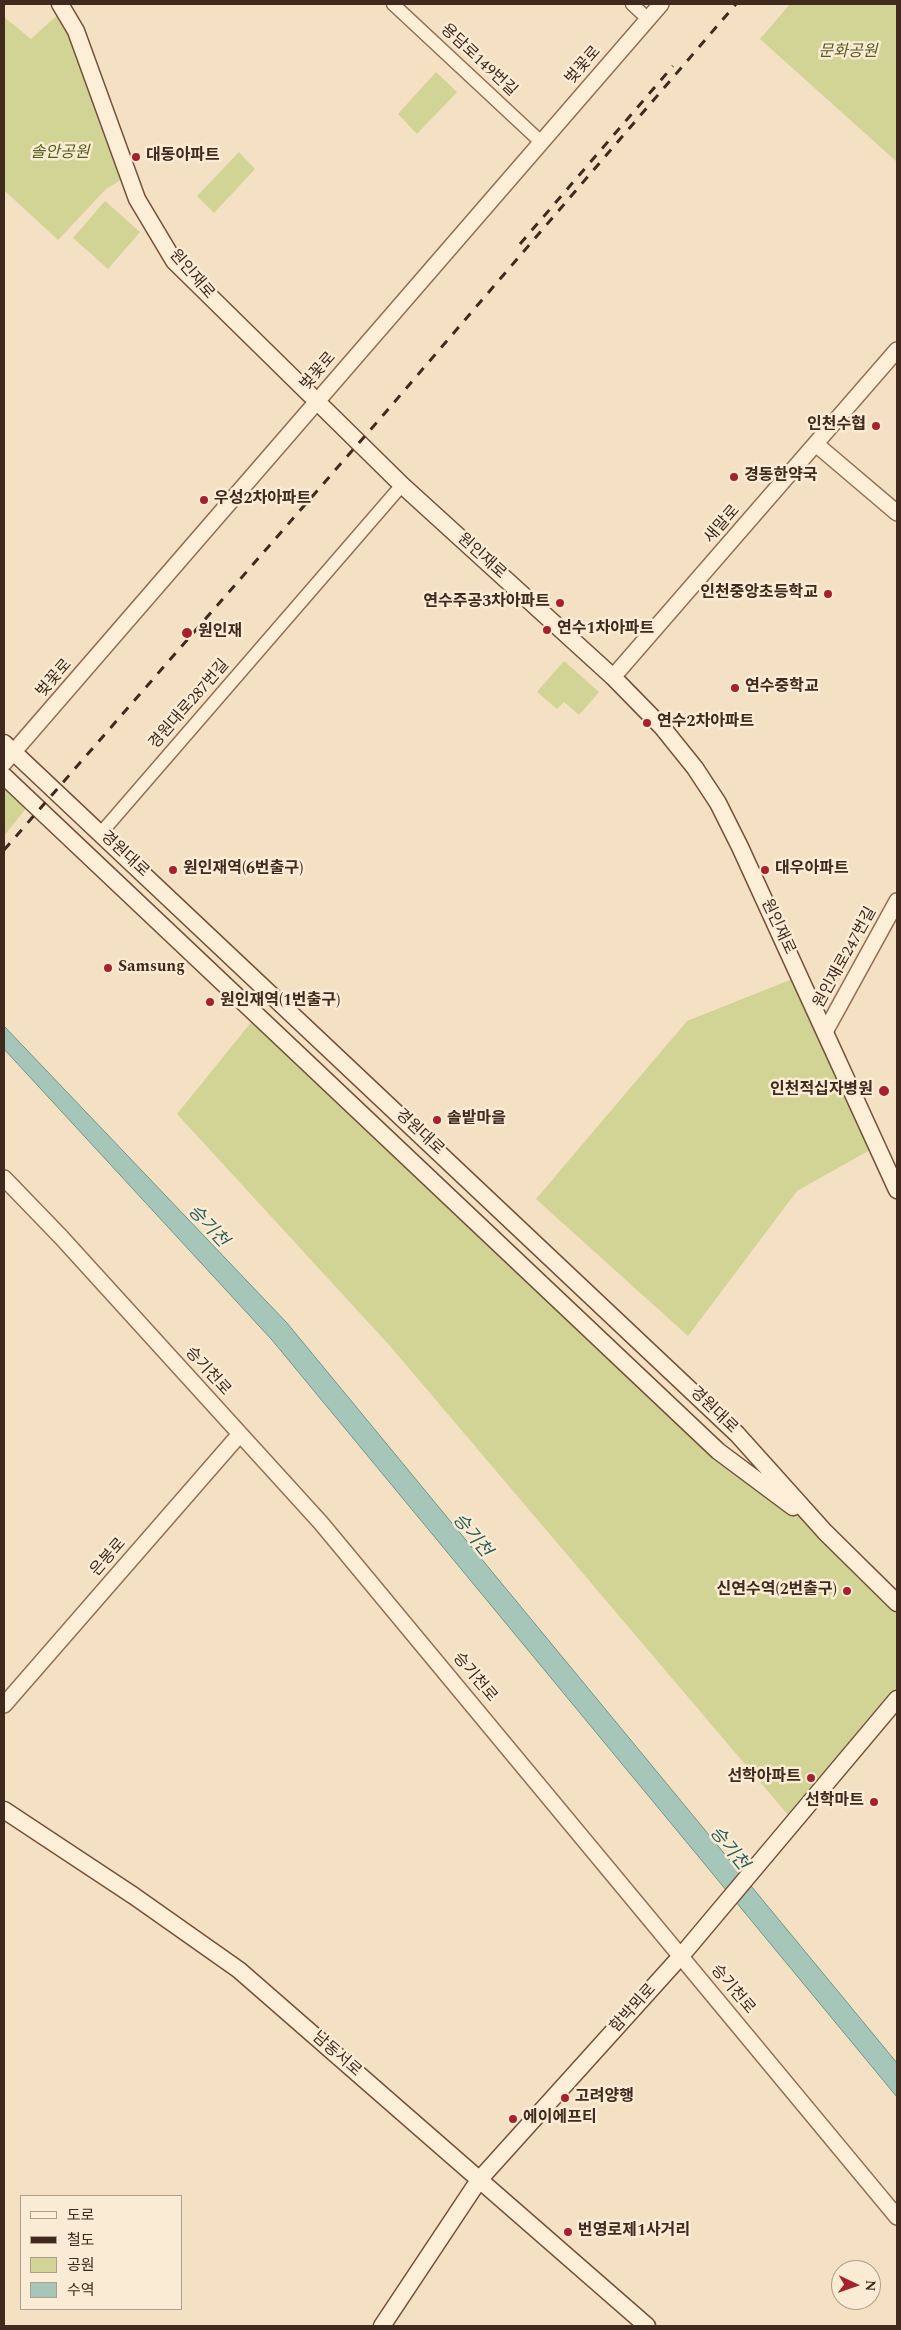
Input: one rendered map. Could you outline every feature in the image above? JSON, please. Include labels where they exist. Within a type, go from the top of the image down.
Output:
[{"type":"main road","name":"원인재로","points":[[60,4],[76,31],[138,199],[174,261],[402,485],[613,677],[662,727],[695,768],[718,803],[740,847],[897,1190]]},
{"type":"main road","name":"경원대로","points":[[7,753],[101,833],[737,1434],[825,1532],[897,1603]]},
{"type":"main road","name":"경원대로","points":[[4,776],[718,1451],[825,1532]]},
{"type":"main road","name":"함박뫼로","points":[[382,2326],[479,2180],[681,1956],[897,1699]]},
{"type":"main road","name":"남동서로","points":[[4,1810],[134,1896],[239,1970],[647,2326]]},
{"type":"street","name":"용담로149번길","points":[[393,4],[542,142]]},
{"type":"street","points":[[632,4],[648,18]]},
{"type":"street","name":"벚꽃로","points":[[7,753],[317,402],[661,4]]},
{"type":"street","name":"새말로","points":[[613,677],[897,350]]},
{"type":"street","points":[[817,444],[897,513]]},
{"type":"street","name":"경원대로287번길","points":[[101,833],[402,485]]},
{"type":"street","name":"원인재로247번길","points":[[825,1032],[897,901]]},
{"type":"street","name":"승기천로","points":[[4,1178],[321,1523],[897,2217]]},
{"type":"street","name":"은봉로","points":[[4,1705],[240,1434]]},
{"type":"green space","name":"문화공원","points":[[790,4],[897,4],[897,162],[760,39]]},
{"type":"green space","name":"솔안공원","points":[[63,10],[129,175],[106,189],[58,240],[4,190],[4,17],[31,39]]},
{"type":"green space","points":[[436,72],[457,92],[417,134],[398,114]]},
{"type":"green space","points":[[239,152],[255,169],[214,213],[197,196]]},
{"type":"green space","points":[[105,201],[140,232],[108,269],[73,238]]},
{"type":"green space","points":[[564,661],[599,692],[579,715],[564,702],[557,709],[537,692]]},
{"type":"green space","points":[[4,784],[27,807],[4,836]]},
{"type":"green space","points":[[800,976],[877,1146],[797,1191],[688,1336],[536,1199],[687,1021]]},
{"type":"green space","points":[[257,1015],[718,1451],[825,1531],[897,1603],[897,1694],[794,1822],[390,1346],[177,1114]]},
{"type":"water","points":[[4,1026],[287,1323],[897,2063],[897,2097],[272,1340],[4,1049]]},
{"type":"railway","points":[[4,850],[385,413],[736,4]]},
{"type":"railway","points":[[520,244],[673,66]]},
{"type":"place","name":"대동아파트","points":[[136,157]]},
{"type":"place","name":"인천수협","points":[[876,426]]},
{"type":"place","name":"경동한약국","points":[[734,477]]},
{"type":"place","name":"우성2차아파트","points":[[204,500]]},
{"type":"place","name":"인천중앙초등학교","points":[[828,594]]},
{"type":"place","name":"연수주공3차아파트","points":[[560,603]]},
{"type":"place","name":"연수1차아파트","points":[[547,630]]},
{"type":"place","name":"원인재","points":[[187,633]]},
{"type":"place","name":"연수중학교","points":[[735,688]]},
{"type":"place","name":"연수2차아파트","points":[[647,723]]},
{"type":"place","name":"원인재역(6번출구)","points":[[173,870]]},
{"type":"place","name":"대우아파트","points":[[765,870]]},
{"type":"place","name":"Samsung","points":[[108,968]]},
{"type":"place","name":"원인재역(1번출구)","points":[[210,1002]]},
{"type":"place","name":"인천적십자병원","points":[[884,1091]]},
{"type":"place","name":"솔밭마을","points":[[437,1120]]},
{"type":"place","name":"신연수역(2번출구)","points":[[847,1591]]},
{"type":"place","name":"선학아파트","points":[[811,1778]]},
{"type":"place","name":"선학마트","points":[[874,1802]]},
{"type":"place","name":"고려양행","points":[[565,2098]]},
{"type":"place","name":"에이에프티","points":[[513,2119]]},
{"type":"place","name":"번영로제1사거리","points":[[568,2232]]},
{"type":"water label","name":"승기천","points":[[207,1227]]},
{"type":"water label","name":"승기천","points":[[471,1536]]},
{"type":"water label","name":"승기천","points":[[728,1849]]}]
